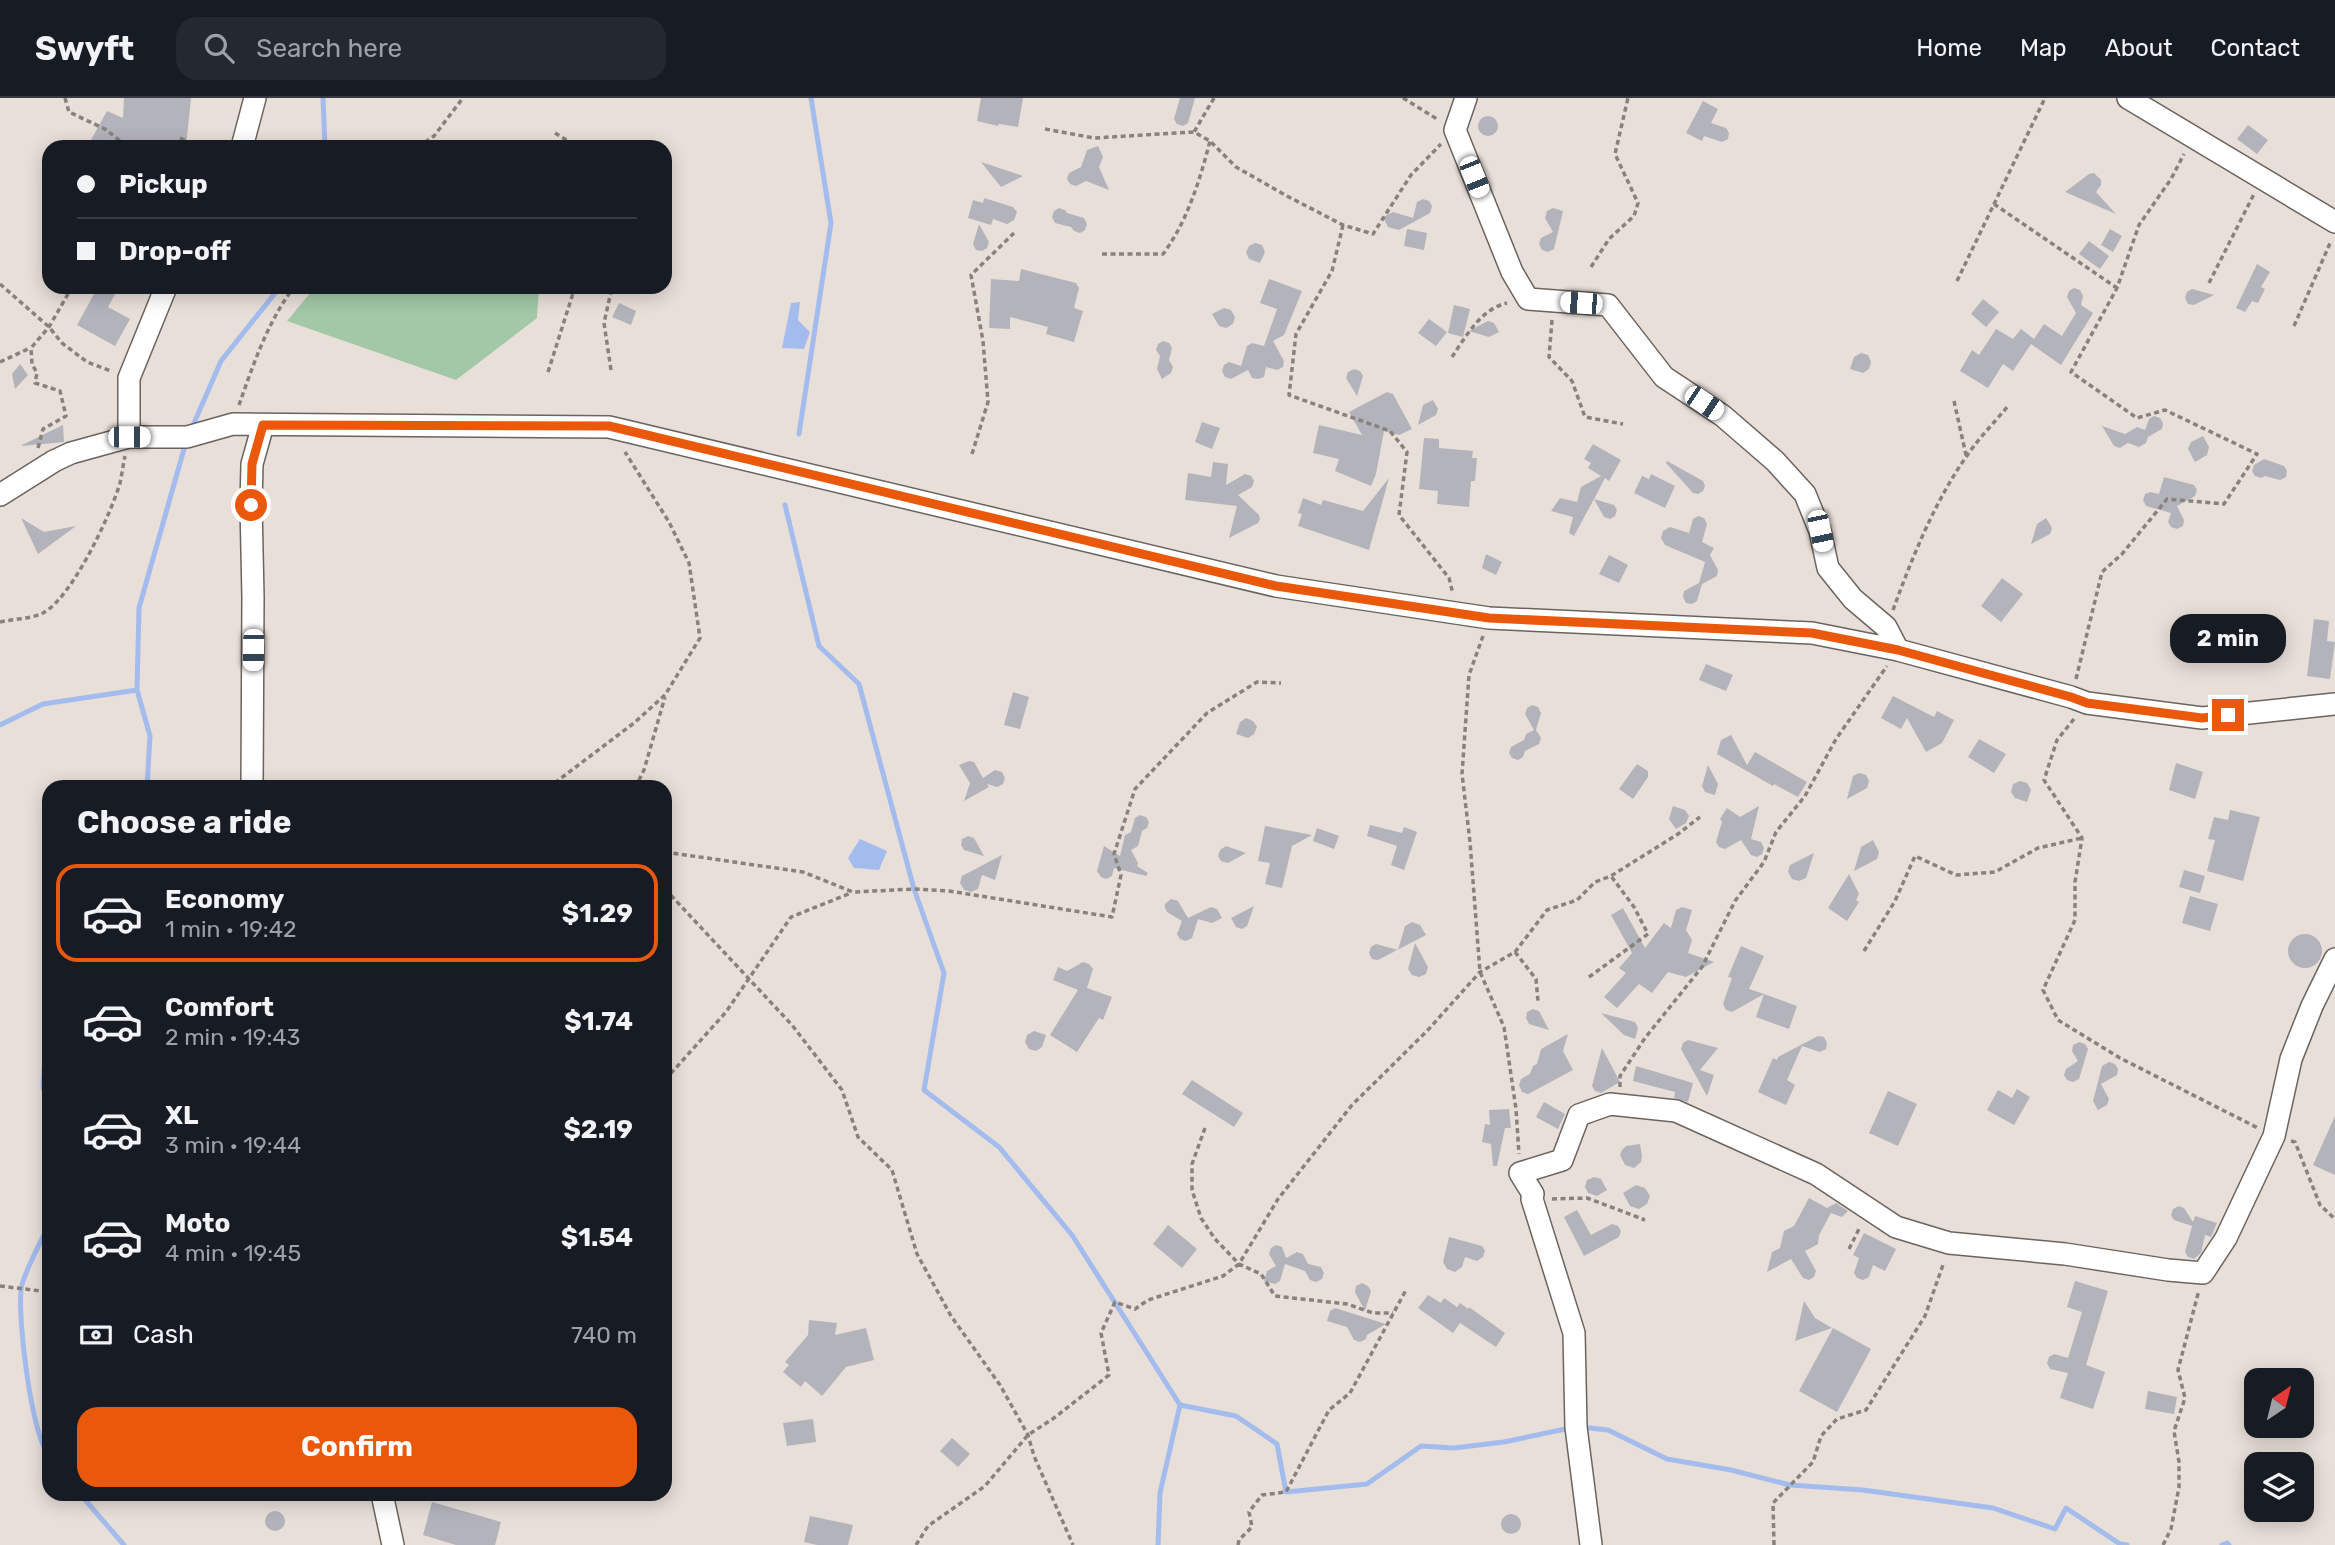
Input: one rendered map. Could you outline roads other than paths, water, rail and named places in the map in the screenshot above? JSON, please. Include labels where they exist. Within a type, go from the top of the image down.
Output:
[{"type":"street","points":[[244,140],[255,98]]},
{"type":"street","points":[[1465,98],[1455,130],[1512,272],[1528,299],[1608,305],[1664,377],[1723,416],[1775,461],[1805,494],[1820,531],[1828,568],[1853,599],[1886,628],[1898,650]]},
{"type":"street","points":[[2128,98],[2335,222]]},
{"type":"street","points":[[129,437],[129,379],[163,294]]},
{"type":"street","points":[[0,495],[71,453],[129,437],[187,437],[233,424],[609,426],[1276,586],[1489,618],[1812,633],[1898,650],[2079,700],[2202,718],[2335,704]]},
{"type":"street","points":[[252,780],[252,464],[263,425]]},
{"type":"street","points":[[1591,1545],[1576,1427],[1574,1333],[1532,1199],[1533,1194],[1520,1173],[1562,1160],[1578,1115],[1621,1103],[1676,1111],[1816,1174],[1896,1227],[1949,1243],[2065,1254],[2203,1273],[2226,1238],[2274,1136],[2291,1059],[2312,1006],[2335,959]]},
{"type":"street","points":[[384,1501],[393,1545]]},
{"type":"water","points":[[800,302],[798,320],[810,332],[804,349],[782,348],[791,303]]},
{"type":"water","points":[[860,839],[887,851],[879,870],[854,868],[848,858]]},
{"type":"waterway","points":[[323,98],[325,140]]},
{"type":"waterway","points":[[799,434],[831,223],[811,98]]},
{"type":"waterway","points":[[191,430],[221,361],[274,294]]},
{"type":"waterway","points":[[147,780],[150,736],[137,690],[139,608],[186,442]]},
{"type":"waterway","points":[[785,505],[819,646],[859,684],[914,889],[944,973],[924,1090],[999,1147],[1072,1235],[1180,1405],[1160,1493],[1158,1545]]},
{"type":"waterway","points":[[0,725],[43,704],[137,690]]},
{"type":"waterway","points":[[42,1239],[21,1290],[24,1350],[31,1401],[42,1440]]},
{"type":"waterway","points":[[1180,1405],[1236,1416],[1277,1444],[1286,1492],[1367,1484],[1421,1446],[1454,1448],[1504,1442],[1570,1428]]},
{"type":"waterway","points":[[1580,1427],[1608,1430],[1667,1459],[1731,1470],[1790,1485],[1863,1490],[1993,1508],[2055,1529],[2066,1508],[2120,1544],[2127,1545]]},
{"type":"waterway","points":[[86,1501],[124,1545]]},
{"type":"waterway","points":[[2222,1545],[2229,1545]]}]
